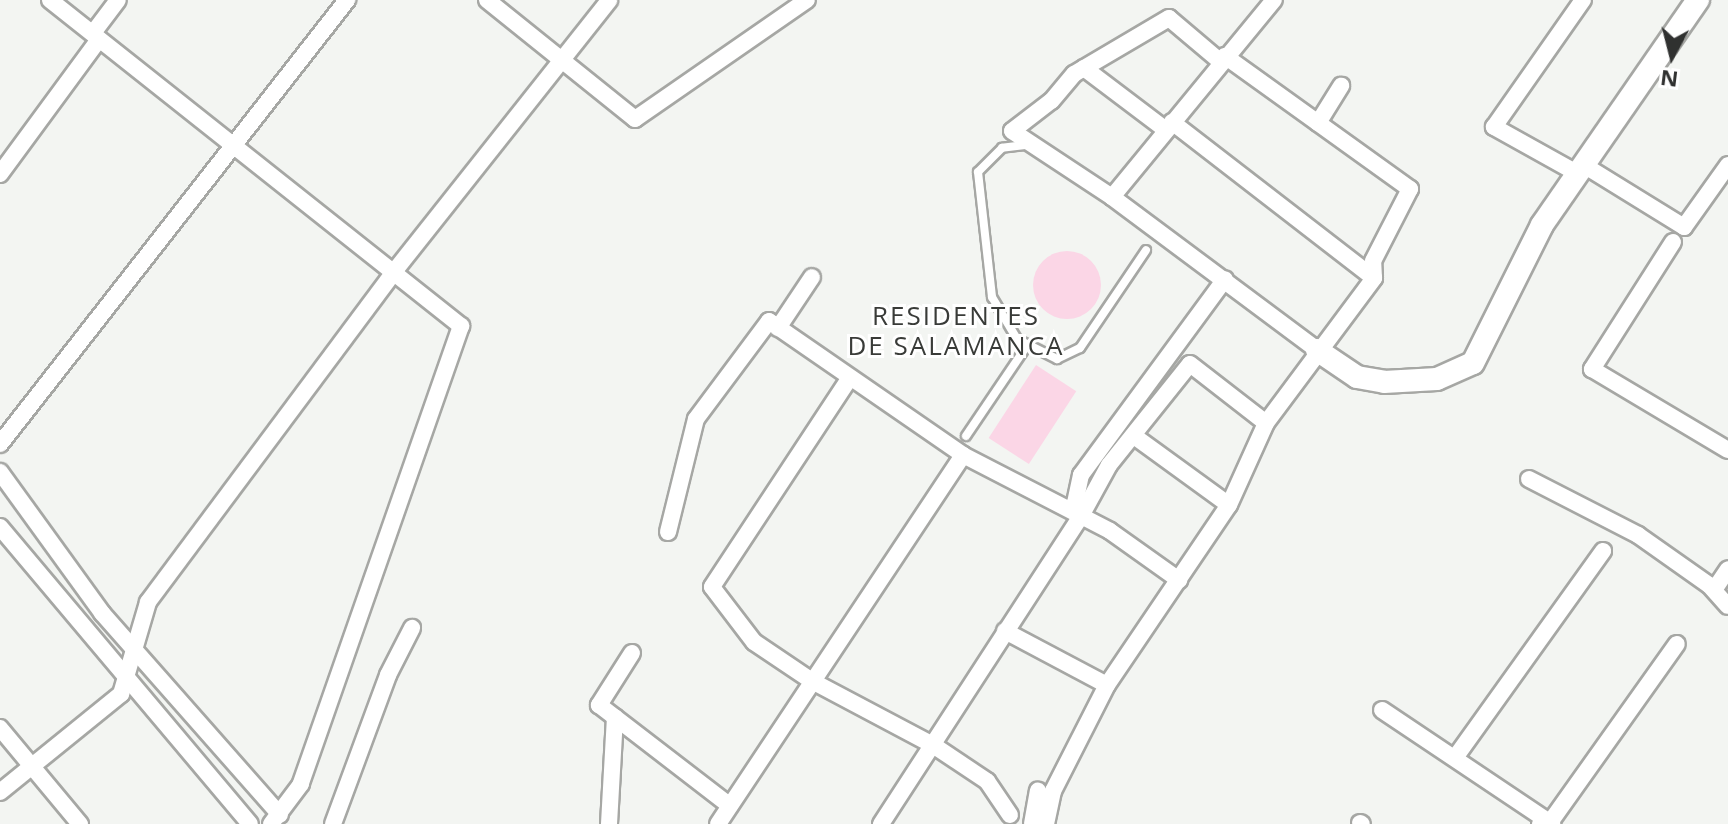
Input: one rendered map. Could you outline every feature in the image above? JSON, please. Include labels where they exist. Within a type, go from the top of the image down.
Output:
[{"type":"street","points":[[0,472],[137,655],[276,820],[301,784],[461,326],[50,0]]},
{"type":"street","points":[[0,174],[118,0]]},
{"type":"street","points":[[0,444],[237,146],[347,0]]},
{"type":"street","points":[[487,0],[635,119],[807,0]]},
{"type":"street","points":[[0,792],[121,694],[137,655],[148,602],[393,273],[609,0]]},
{"type":"street","points":[[1112,197],[1274,0]]},
{"type":"street","points":[[1583,0],[1494,127],[1578,168],[1684,227],[1728,165]]},
{"type":"street","points":[[1046,824],[1053,791],[1107,685],[1229,505],[1266,423],[1317,350],[1374,278],[1373,261],[1410,189],[1169,18],[1084,68],[1012,131],[1112,197],[1317,350],[1357,377],[1384,382],[1437,379],[1465,369],[1578,168],[1698,0]]},
{"type":"street","points":[[1084,68],[1169,126],[1374,278]]},
{"type":"street","points":[[1318,123],[1341,86]]},
{"type":"street","points":[[1673,242],[1592,369],[1728,450]]},
{"type":"street","points":[[778,328],[812,277]]},
{"type":"street","points":[[1080,518],[1075,503],[1081,475],[1225,279]]},
{"type":"street","points":[[668,532],[696,419],[769,321],[963,455],[1110,531],[1179,580]]},
{"type":"street","points":[[881,824],[1080,518],[1109,465],[1190,364],[1266,423]]},
{"type":"street","points":[[849,379],[712,587],[754,642],[812,681],[933,745],[987,781],[1010,815]]},
{"type":"street","points":[[1134,436],[1229,505]]},
{"type":"street","points":[[718,824],[963,455]]},
{"type":"street","points":[[1529,479],[1638,535],[1714,590],[1728,606]]},
{"type":"street","points":[[0,527],[250,824]]},
{"type":"street","points":[[1457,755],[1603,551]]},
{"type":"street","points":[[1714,590],[1728,569]]},
{"type":"street","points":[[333,824],[388,675],[412,628]]},
{"type":"street","points":[[1005,631],[1107,685]]},
{"type":"street","points":[[1382,710],[1457,755],[1548,823],[1677,644]]},
{"type":"street","points":[[632,653],[599,705],[730,806]]},
{"type":"street","points":[[609,824],[615,717]]},
{"type":"street","points":[[0,728],[80,824]]},
{"type":"street","points":[[1032,824],[1038,791]]},
{"type":"lane","points":[[1033,145],[1010,144],[978,172],[992,297],[1000,319],[1026,347],[1057,359],[1080,348],[1146,250]]},
{"type":"lane","points":[[966,436],[1026,347]]},
{"type":"shaded area","points":[[1067,251],[1091,261],[1101,285],[1091,309],[1067,319],[1043,309],[1033,285],[1043,261]]},
{"type":"shaded area","points":[[1036,365],[1076,391],[1029,464],[989,438]]},
{"type":"district","name":"RESIDENTES DE SALAMANCA","points":[[956,331]]}]
